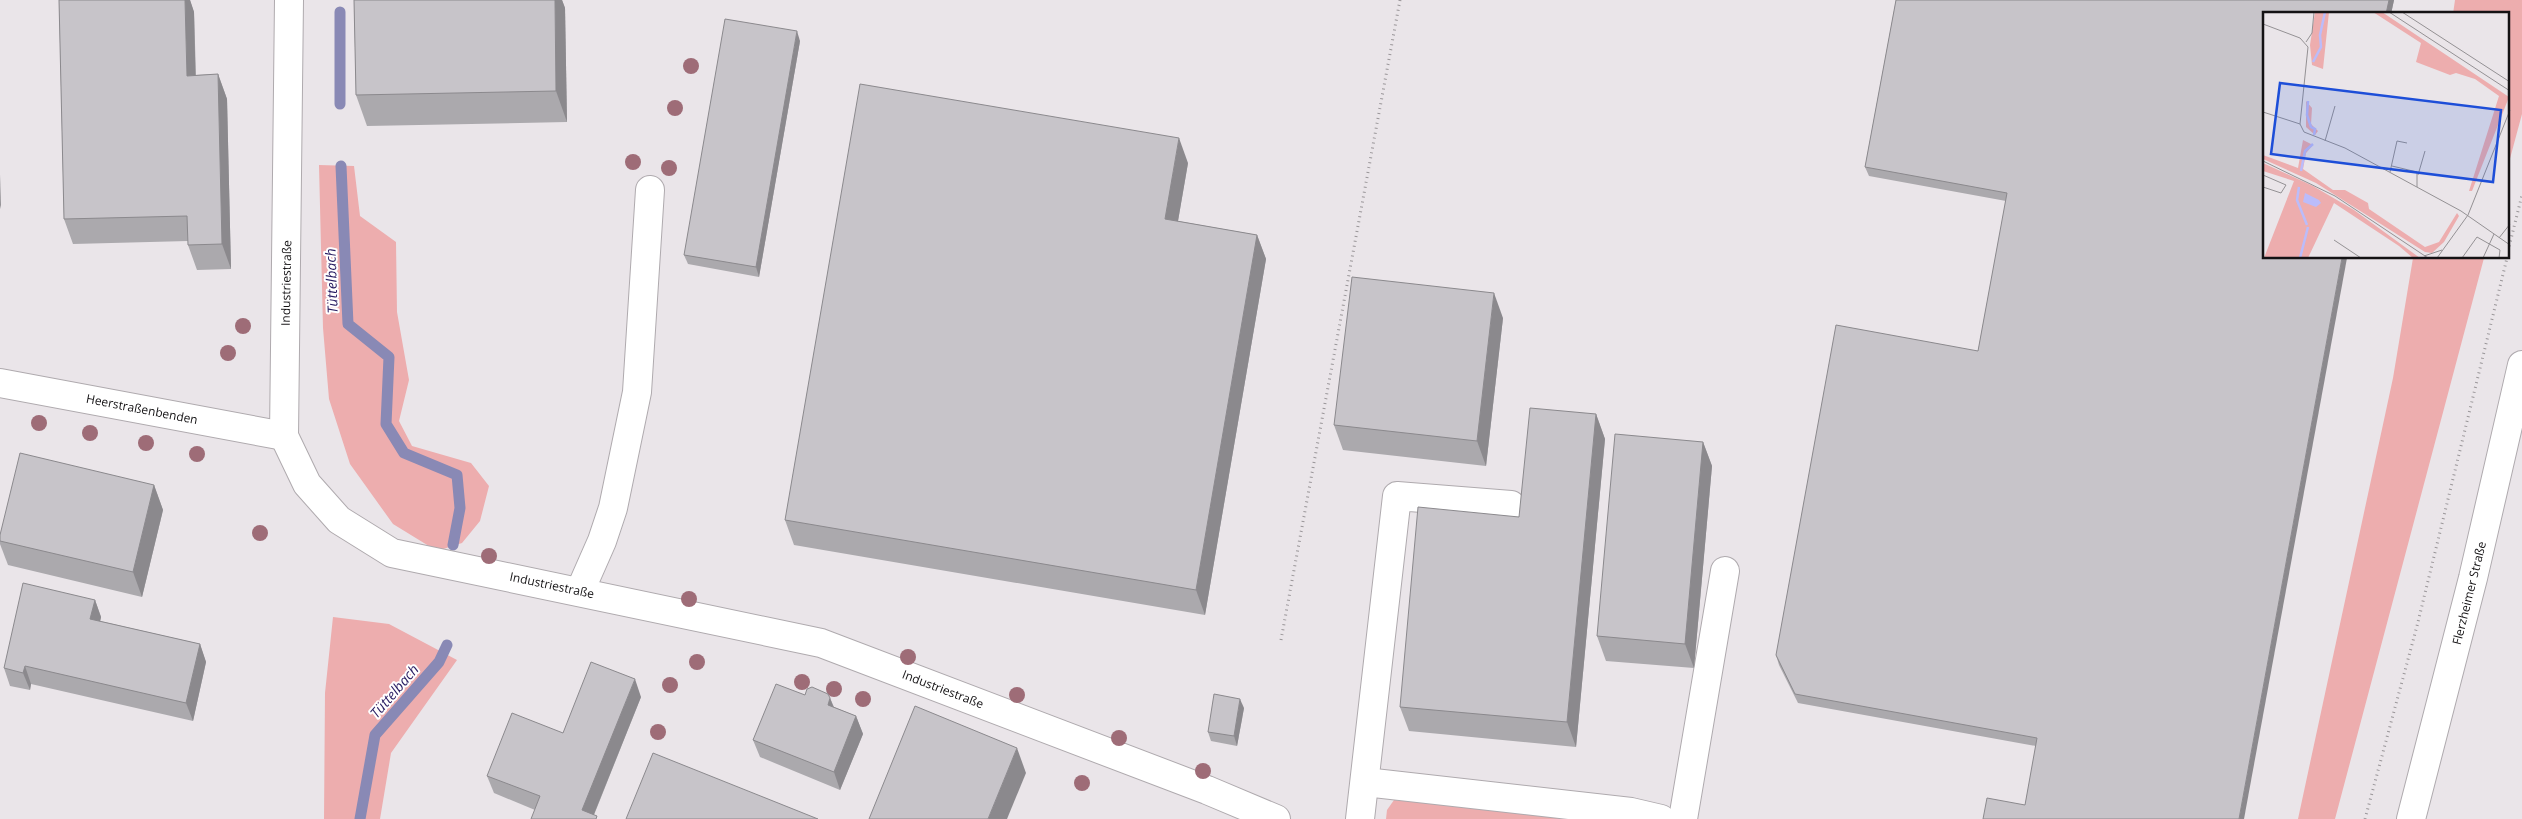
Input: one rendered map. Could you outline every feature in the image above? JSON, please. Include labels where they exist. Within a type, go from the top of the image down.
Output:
[{"type":"street","name":"Industriestraße","points":[[289,0],[284,436],[307,484],[340,520],[392,553],[821,643],[1206,790],[1276,819]]},
{"type":"street","points":[[580,591],[602,541],[613,508],[637,392],[650,190]]},
{"type":"street","name":"Flerzheimer Straße","points":[[2411,819],[2473,578],[2522,365]]},
{"type":"street","name":"Heerstraßenbenden","points":[[0,383],[284,436]]},
{"type":"street","points":[[1360,819],[1397,496],[1511,505]]},
{"type":"street","points":[[1683,819],[1725,571]]},
{"type":"street","points":[[1365,782],[1631,812],[1661,819]]},
{"type":"path","points":[[1282,640],[1400,0]]},
{"type":"path","points":[[2510,243],[2522,195]]},
{"type":"path","points":[[2365,819],[2418,626],[2507,259]]},
{"type":"shaded area","points":[[2455,0],[2522,0],[2522,114],[2510,159],[2510,12],[2453,12]]},
{"type":"shaded area","points":[[319,165],[354,166],[360,216],[396,242],[397,312],[409,380],[399,421],[412,446],[471,463],[489,486],[480,521],[462,543],[437,551],[393,524],[350,464],[329,399],[323,328]]},
{"type":"shaded area","points":[[2413,259],[2484,259],[2335,819],[2298,819],[2393,378]]},
{"type":"shaded area","points":[[333,617],[389,624],[457,660],[391,753],[380,819],[324,819],[325,693]]},
{"type":"shaded area","points":[[1394,800],[1605,819],[1386,819],[1387,810]]},
{"type":"building","points":[[59,0],[185,0],[187,76],[218,74],[222,244],[188,245],[187,216],[64,219]]},
{"type":"building","points":[[354,0],[555,0],[556,91],[356,95]]},
{"type":"building","points":[[1896,0],[2389,0],[2386,12],[2263,12],[2263,259],[2342,259],[2239,819],[1983,819],[1987,798],[2025,805],[2037,738],[1795,694],[1776,655],[1836,325],[1978,351],[2007,193],[1865,167]]},
{"type":"building","points":[[725,19],[797,31],[756,267],[684,255]]},
{"type":"building","points":[[860,84],[1179,138],[1165,219],[1257,235],[1196,590],[785,520]]},
{"type":"building","points":[[1352,277],[1494,293],[1477,441],[1334,425]]},
{"type":"building","points":[[1530,408],[1596,414],[1567,722],[1400,707],[1418,507],[1519,517]]},
{"type":"building","points":[[1615,434],[1703,442],[1685,644],[1597,636]]},
{"type":"building","points":[[20,453],[154,485],[133,572],[0,541]]},
{"type":"building","points":[[23,583],[95,600],[90,619],[200,644],[186,703],[25,666],[23,673],[4,668]]},
{"type":"building","points":[[591,662],[635,679],[582,810],[597,816],[596,819],[531,819],[540,796],[487,776],[512,713],[563,733]]},
{"type":"building","points":[[776,684],[805,695],[807,689],[812,687],[828,694],[830,698],[828,705],[856,716],[834,772],[753,740]]},
{"type":"building","points":[[1214,694],[1240,699],[1234,736],[1208,732]]},
{"type":"building","points":[[915,706],[1017,748],[988,819],[869,819]]},
{"type":"building","points":[[653,753],[818,819],[626,819]]},
{"type":"waterway","points":[[340,12],[340,104]]},
{"type":"waterway","name":"Tüttelbach","points":[[341,166],[348,324],[389,357],[386,424],[404,453],[457,475],[460,508],[453,545]]},
{"type":"waterway","name":"Tüttelbach","points":[[360,819],[375,735],[439,662],[447,645]]}]
